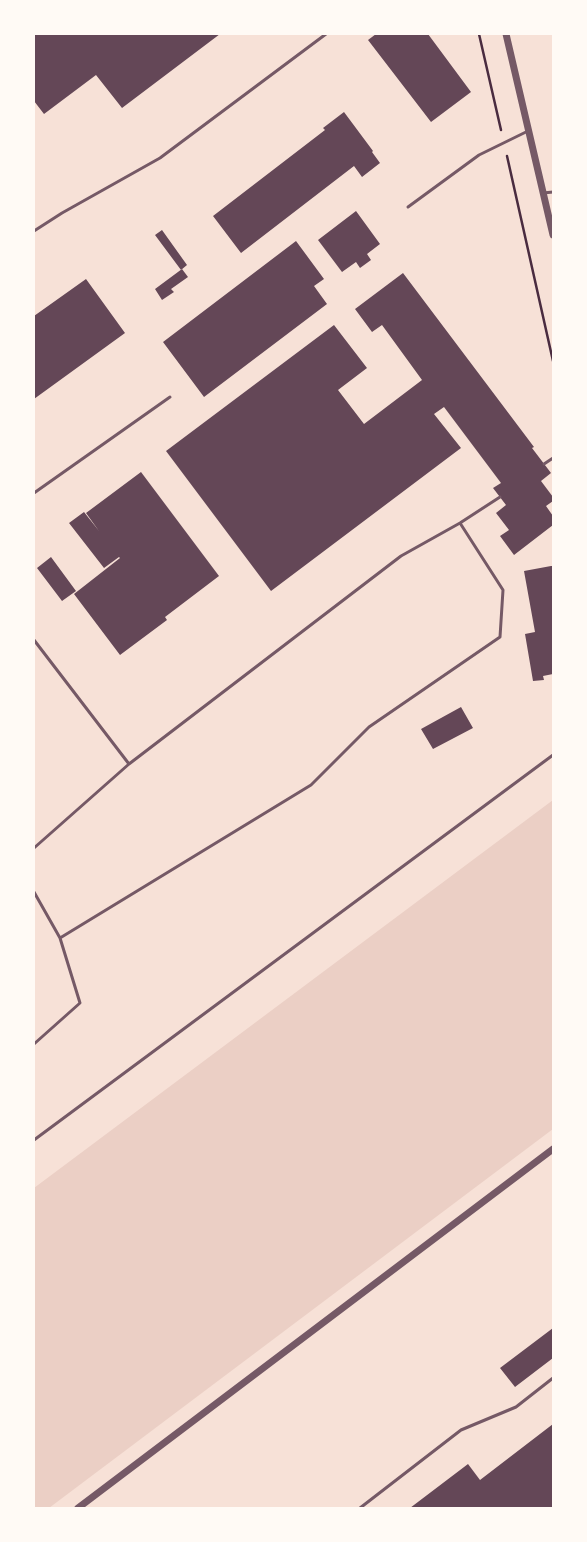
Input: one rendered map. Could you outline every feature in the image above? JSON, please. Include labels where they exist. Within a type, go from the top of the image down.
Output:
[{"type":"street","points":[[506,34],[553,235]]},
{"type":"street","points":[[78,1508],[553,1149]]},
{"type":"lane","points":[[34,231],[62,213],[160,158],[326,34]]},
{"type":"lane","points":[[408,207],[479,155],[528,131]]},
{"type":"lane","points":[[543,193],[553,192]]},
{"type":"lane","points":[[34,494],[170,397]]},
{"type":"lane","points":[[544,464],[553,458]]},
{"type":"lane","points":[[34,848],[129,764],[401,556],[460,523],[500,497]]},
{"type":"lane","points":[[60,938],[311,785],[369,727],[500,638],[503,590],[460,523]]},
{"type":"lane","points":[[34,640],[129,764]]},
{"type":"lane","points":[[34,1140],[553,755]]},
{"type":"lane","points":[[34,892],[60,938],[80,1003],[34,1044]]},
{"type":"lane","points":[[360,1508],[461,1430],[516,1407],[553,1378]]},
{"type":"path","points":[[479,34],[502,135]]},
{"type":"path","points":[[505,151],[553,361]]},
{"type":"shaded area","points":[[553,800],[553,1129],[49,1508],[34,1508],[34,1188]]},
{"type":"building","points":[[34,34],[220,34],[122,108],[96,75],[44,114],[34,101]]},
{"type":"building","points":[[376,34],[428,34],[471,92],[431,122],[368,40]]},
{"type":"building","points":[[344,112],[373,151],[372,152],[380,163],[362,177],[354,166],[241,253],[213,216],[325,130],[323,128]]},
{"type":"building","points":[[356,211],[380,244],[367,254],[371,260],[360,268],[356,262],[342,272],[318,240]]},
{"type":"building","points":[[162,230],[187,265],[181,270],[155,235]]},
{"type":"building","points":[[296,241],[324,279],[314,286],[327,304],[204,397],[163,342]]},
{"type":"building","points":[[182,269],[188,277],[171,289],[174,292],[162,300],[155,289]]},
{"type":"building","points":[[403,273],[534,447],[532,448],[551,473],[541,481],[553,497],[553,501],[546,506],[553,516],[553,525],[514,555],[500,536],[509,530],[496,513],[506,505],[493,488],[501,483],[444,407],[434,414],[461,448],[271,591],[166,451],[334,325],[367,368],[338,390],[364,424],[422,380],[382,325],[372,332],[355,309]]},
{"type":"building","points":[[86,279],[125,333],[34,399],[34,316]]},
{"type":"building","points":[[141,472],[219,576],[165,617],[167,620],[120,655],[74,594],[120,558],[119,557],[104,568],[69,523],[84,512],[99,531],[86,513]]},
{"type":"building","points":[[51,557],[76,591],[62,601],[37,568]]},
{"type":"building","points":[[553,566],[553,674],[543,676],[544,680],[533,681],[525,634],[535,632],[524,571]]},
{"type":"building","points":[[461,707],[473,728],[433,749],[421,729]]},
{"type":"building","points":[[553,1328],[553,1358],[515,1387],[500,1368]]},
{"type":"building","points":[[553,1424],[553,1508],[410,1508],[468,1464],[480,1480]]}]
